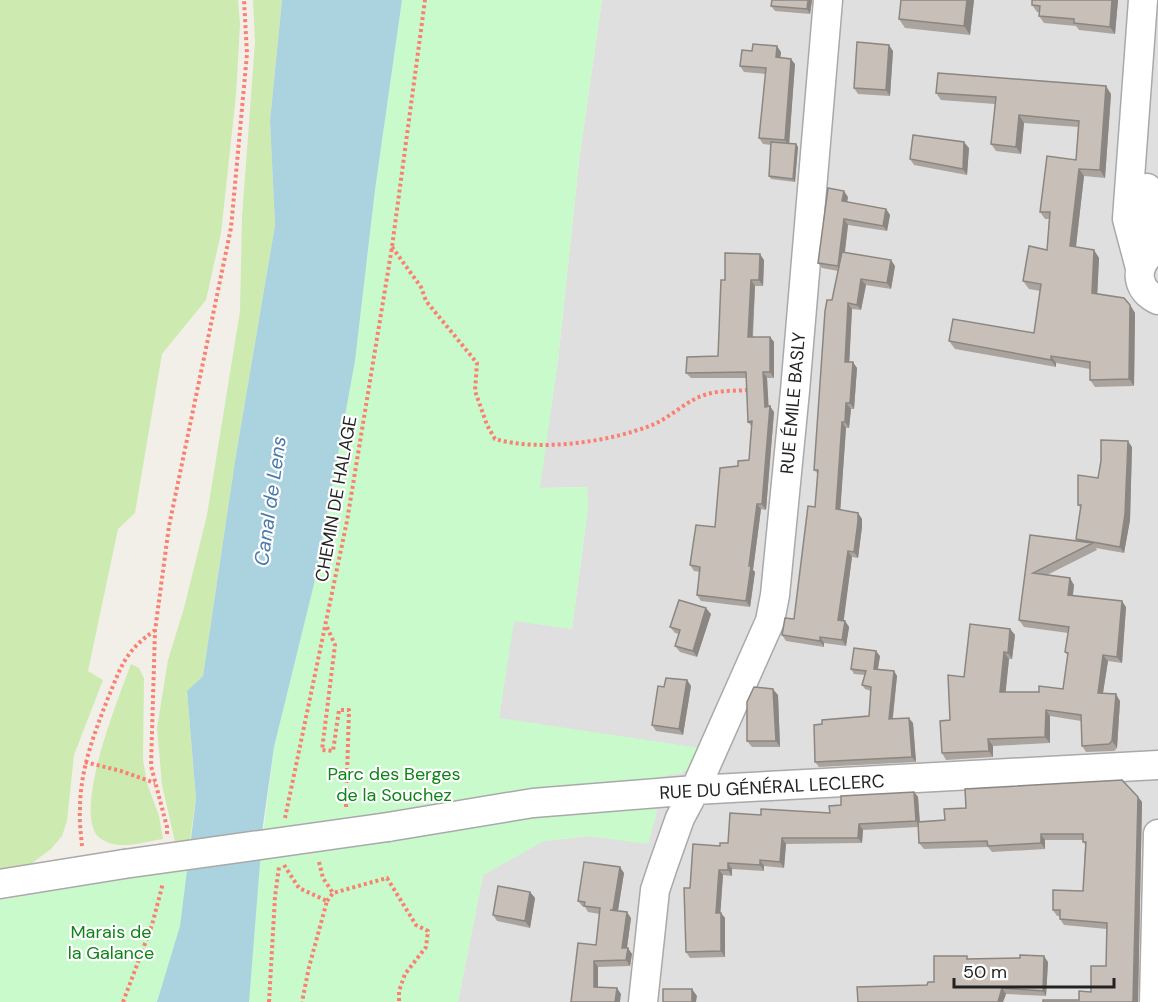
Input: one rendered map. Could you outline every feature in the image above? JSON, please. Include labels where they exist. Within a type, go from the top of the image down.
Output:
[{"type":"street","name":"RUE ÉMILE BASLY","points":[[643,1002],[656,890],[680,818],[695,790],[770,621],[775,595],[795,391],[828,0]]},
{"type":"street","points":[[1143,0],[1127,219],[1149,259],[1139,278],[1142,288],[1158,301]]},
{"type":"street","points":[[1158,46],[1146,201],[1147,223],[1158,243]]},
{"type":"street","name":"RUE DU GÉNÉRAL LECLERC","points":[[0,884],[533,804],[695,790],[1158,765]]},
{"type":"street","points":[[1154,1002],[1158,834]]},
{"type":"path","points":[[151,766],[154,631],[169,526],[231,228],[247,54],[244,0]]},
{"type":"path","name":"CHEMIN DE HALAGE","points":[[284,829],[347,521],[392,247],[425,0]]},
{"type":"path","points":[[392,247],[421,287],[426,301],[477,363],[475,391],[487,425],[495,439],[506,442],[543,444],[585,441],[650,426],[669,418],[688,403],[708,394],[756,390]]},
{"type":"path","points":[[326,626],[335,645],[322,750],[333,751],[339,710],[349,710],[334,834],[319,861],[323,878],[333,893]]},
{"type":"path","points":[[84,870],[80,808],[85,762],[94,732],[124,659],[138,642],[154,631]]},
{"type":"path","points":[[85,762],[155,783]]},
{"type":"path","points":[[269,1002],[275,897],[280,859],[298,888],[327,901]]},
{"type":"path","points":[[303,1002],[309,967],[327,901],[333,893],[387,878],[416,925],[428,932],[426,947],[405,974],[399,991],[399,1002]]},
{"type":"shaded area","points":[[602,0],[1158,0],[1158,1002],[458,1002],[483,875],[543,841],[588,836],[648,843],[656,815],[660,776],[682,773],[698,748],[499,719],[513,620],[572,629],[588,508],[587,487],[539,488],[558,360],[579,161]]},
{"type":"green space","points":[[0,0],[238,0],[240,24],[236,95],[221,233],[206,300],[162,354],[135,513],[118,529],[88,671],[103,680],[74,755],[67,821],[62,836],[51,849],[31,864],[0,869]]},
{"type":"green space","points":[[253,0],[282,0],[270,121],[275,225],[235,461],[203,676],[187,691],[196,799],[190,840],[175,842],[162,785],[157,728],[168,660],[184,608],[207,515],[240,311],[242,217],[255,42]]},
{"type":"green space","name":"Parc des Berges de la Souchez","points":[[402,0],[602,0],[579,161],[558,360],[540,488],[587,487],[588,508],[572,629],[514,621],[499,718],[699,748],[686,770],[660,777],[656,815],[648,844],[588,836],[544,841],[483,875],[458,1002],[0,1002],[0,900],[186,869],[260,860],[274,747],[315,580],[355,361],[375,190]]},
{"type":"green space","points":[[131,664],[139,668],[144,678],[143,760],[163,839],[123,845],[108,843],[101,839],[93,827],[91,807],[100,755]]},
{"type":"water","name":"Canal de Lens","points":[[282,0],[402,0],[375,190],[355,361],[315,580],[274,747],[263,825],[249,1002],[157,1002],[180,926],[196,799],[187,691],[203,676],[235,461],[275,225],[270,121]]},
{"type":"building","points":[[772,0],[808,0],[807,9],[771,6]]},
{"type":"building","points":[[901,0],[967,0],[964,26],[899,19]]},
{"type":"building","points":[[1032,0],[1112,0],[1110,27],[1074,23],[1074,19],[1039,16],[1040,6],[1032,5]]},
{"type":"building","points":[[857,42],[889,45],[886,90],[854,88]]},
{"type":"building","points":[[753,44],[777,46],[776,57],[791,59],[785,140],[759,138],[766,68],[740,66],[742,50],[752,51]]},
{"type":"building","points":[[938,73],[1106,86],[1100,170],[1079,169],[1070,246],[1094,250],[1092,293],[1124,298],[1130,305],[1129,379],[1090,380],[1090,362],[1051,356],[1051,360],[949,341],[953,319],[1034,333],[1041,284],[1023,281],[1029,246],[1047,250],[1050,212],[1040,212],[1047,156],[1076,160],[1079,121],[1019,115],[1016,147],[991,144],[996,97],[936,93]]},
{"type":"building","points":[[913,135],[964,142],[963,169],[910,159]]},
{"type":"building","points":[[771,142],[796,144],[793,179],[769,176]]},
{"type":"building","points":[[828,188],[844,191],[842,201],[886,209],[883,226],[844,219],[838,266],[818,263]]},
{"type":"building","points":[[842,252],[891,260],[887,283],[861,279],[857,305],[848,303],[845,362],[853,362],[850,403],[846,403],[845,422],[842,422],[836,509],[858,513],[858,521],[854,552],[848,551],[838,620],[845,621],[842,640],[820,637],[820,641],[782,635],[785,618],[794,619],[808,506],[815,507],[818,470],[814,470],[825,311],[827,300],[832,300]]},
{"type":"building","points":[[725,253],[760,254],[759,280],[751,280],[748,337],[770,337],[770,372],[763,372],[765,407],[770,406],[762,504],[757,504],[746,601],[697,595],[700,567],[690,565],[696,525],[715,527],[720,468],[738,466],[738,461],[749,460],[752,421],[748,422],[746,372],[686,373],[687,357],[718,356],[721,280],[725,280]]},
{"type":"building","points":[[1101,440],[1128,441],[1125,514],[1120,547],[1076,539],[1081,505],[1078,505],[1078,475],[1098,478]]},
{"type":"building","points":[[1030,535],[1093,543],[1033,573],[1070,578],[1068,595],[1122,601],[1117,657],[1103,655],[1098,693],[1116,694],[1112,741],[1109,744],[1082,746],[1081,715],[1046,710],[1045,737],[988,739],[989,751],[942,753],[940,721],[950,720],[948,675],[964,677],[970,624],[1010,629],[1008,653],[1004,652],[1000,692],[1039,692],[1039,686],[1063,689],[1069,627],[1019,620]]},
{"type":"building","points":[[679,600],[706,608],[693,651],[675,646],[680,630],[670,627]]},
{"type":"building","points":[[854,648],[876,651],[874,669],[894,671],[889,719],[909,718],[912,757],[815,762],[814,725],[822,724],[822,720],[869,716],[871,687],[862,685],[866,671],[851,669]]},
{"type":"building","points":[[666,678],[687,680],[679,729],[652,725],[658,686],[664,687]]},
{"type":"building","points":[[754,687],[773,689],[776,741],[747,741],[747,702]]},
{"type":"building","points":[[1122,780],[1138,797],[1133,1002],[1043,1002],[1043,1000],[1079,1000],[1079,991],[1091,992],[1091,966],[1106,966],[1107,923],[1060,919],[1060,910],[1053,910],[1053,890],[1083,891],[1086,842],[1083,842],[1083,834],[1041,834],[1041,843],[988,846],[987,841],[919,843],[918,822],[945,820],[944,809],[966,808],[965,789]]},
{"type":"building","points":[[914,792],[916,821],[859,824],[858,838],[782,838],[780,862],[760,860],[760,865],[728,863],[728,870],[719,870],[716,913],[721,913],[721,951],[686,952],[684,888],[690,888],[693,844],[720,846],[720,843],[728,843],[730,813],[761,815],[761,809],[830,813],[829,806],[841,805],[841,796]]},
{"type":"building","points":[[584,862],[620,867],[613,910],[610,910],[627,912],[622,948],[628,948],[626,960],[594,961],[594,987],[617,988],[615,1002],[571,1002],[578,943],[596,945],[600,908],[584,906],[585,902],[578,901]]},
{"type":"building","points":[[498,886],[530,892],[525,921],[493,915]]},
{"type":"building","points":[[1020,955],[1044,956],[1043,991],[1002,988],[998,1002],[858,1002],[857,987],[927,985],[928,982],[934,982],[934,956],[967,956],[967,959],[1020,958]]},
{"type":"building","points":[[663,989],[692,989],[692,1002],[663,1002]]},
{"type":"park label","name":"Marais de la Galance","points":[[111,942]]}]
